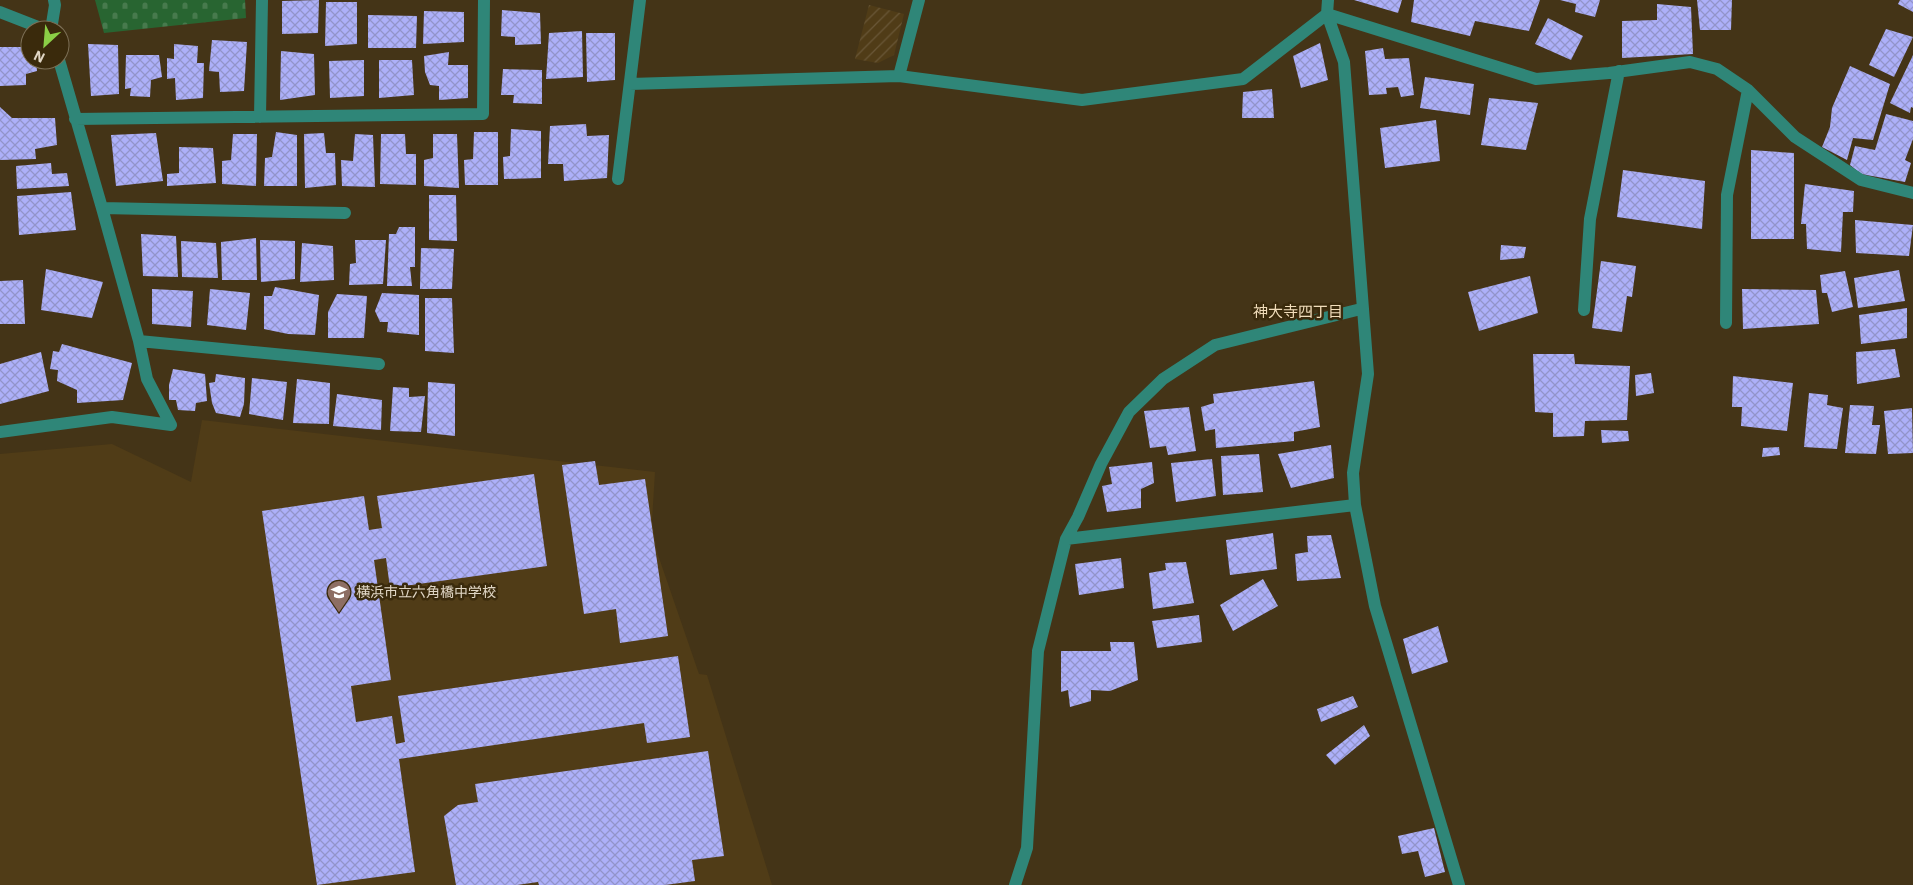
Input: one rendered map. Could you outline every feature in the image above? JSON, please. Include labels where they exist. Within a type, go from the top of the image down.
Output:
[{"type":"street","points":[[53,20],[54,0]]},
{"type":"street","points":[[260,117],[262,0]]},
{"type":"street","points":[[75,119],[483,114],[484,0]]},
{"type":"street","points":[[618,179],[640,0]]},
{"type":"street","points":[[899,76],[919,0]]},
{"type":"street","points":[[1328,0],[1327,14],[1344,62],[1368,374],[1353,473],[1355,505],[1375,606],[1459,885]]},
{"type":"street","points":[[0,12],[20,20]]},
{"type":"street","points":[[630,84],[899,76],[1082,100],[1243,79],[1327,14]]},
{"type":"street","points":[[1327,14],[1536,79],[1690,62],[1717,69],[1748,90],[1795,137],[1861,180],[1912,191]]},
{"type":"street","points":[[0,432],[112,417],[171,425],[147,379],[139,341],[102,208],[61,70]]},
{"type":"street","points":[[1584,310],[1590,219],[1620,71]]},
{"type":"street","points":[[1726,323],[1728,195],[1748,90]]},
{"type":"street","points":[[102,208],[345,213]]},
{"type":"street","points":[[1015,885],[1026,848],[1038,651],[1066,539],[1078,517],[1101,464],[1129,412],[1163,380],[1215,345],[1362,309]]},
{"type":"street","points":[[139,341],[380,364]]},
{"type":"street","points":[[1066,539],[1355,505]]},
{"type":"shaded area","points":[[869,5],[904,14],[894,55],[878,63],[855,59]]},
{"type":"shaded area","name":"横浜市立六角橋中学校","points":[[202,420],[655,472],[652,521],[657,552],[699,674],[707,675],[772,885],[0,885],[0,454],[112,444],[191,482]]},
{"type":"green space","points":[[95,0],[245,0],[246,18],[104,33]]},
{"type":"building","points":[[319,0],[318,33],[282,34],[282,1]]},
{"type":"building","points":[[1354,0],[1402,0],[1398,13]]},
{"type":"building","points":[[1414,0],[1540,0],[1529,31],[1475,21],[1470,36],[1411,22]]},
{"type":"building","points":[[1560,0],[1600,0],[1595,17],[1575,12],[1576,4]]},
{"type":"building","points":[[1697,0],[1732,0],[1731,30],[1700,30]]},
{"type":"building","points":[[1900,0],[1913,0],[1913,12],[1898,4]]},
{"type":"building","points":[[326,2],[357,2],[357,44],[325,46]]},
{"type":"building","points":[[1657,4],[1691,7],[1693,54],[1622,58],[1622,21],[1657,20]]},
{"type":"building","points":[[502,10],[540,13],[541,44],[515,45],[515,37],[501,36]]},
{"type":"building","points":[[424,11],[464,12],[464,42],[423,44]]},
{"type":"building","points":[[368,15],[417,16],[416,48],[368,48]]},
{"type":"building","points":[[1548,18],[1583,36],[1571,60],[1535,44]]},
{"type":"building","points":[[1886,29],[1913,37],[1894,77],[1869,65]]},
{"type":"building","points":[[582,31],[583,77],[546,79],[549,33]]},
{"type":"building","points":[[586,33],[615,33],[615,80],[587,82]]},
{"type":"building","points":[[212,40],[247,42],[244,91],[220,92],[219,72],[209,71]]},
{"type":"building","points":[[1320,43],[1328,80],[1301,88],[1293,56]]},
{"type":"building","points":[[88,44],[118,45],[119,94],[91,96]]},
{"type":"building","points":[[174,44],[198,46],[197,63],[204,63],[203,98],[176,100],[175,78],[167,79],[167,58],[174,59]]},
{"type":"building","points":[[0,47],[20,47],[20,70],[37,71],[26,74],[26,85],[0,86]]},
{"type":"building","points":[[1383,48],[1385,59],[1409,58],[1414,95],[1401,97],[1398,87],[1386,88],[1387,94],[1369,95],[1365,51]]},
{"type":"building","points":[[281,51],[314,54],[315,95],[280,100]]},
{"type":"building","points":[[449,52],[448,65],[468,65],[468,98],[439,100],[439,86],[430,85],[425,72],[424,56]]},
{"type":"building","points":[[126,55],[159,55],[162,77],[151,80],[150,97],[130,96],[131,88],[125,89]]},
{"type":"building","points":[[1913,55],[1913,108],[1911,107],[1910,113],[1890,103]]},
{"type":"building","points":[[364,60],[364,96],[330,98],[329,61]]},
{"type":"building","points":[[379,60],[412,60],[414,95],[379,98]]},
{"type":"building","points":[[1850,66],[1890,84],[1873,140],[1853,138],[1847,160],[1822,147],[1830,127],[1832,108]]},
{"type":"building","points":[[503,69],[542,70],[542,104],[513,103],[514,95],[501,95]]},
{"type":"building","points":[[1425,77],[1474,84],[1470,115],[1420,108]]},
{"type":"building","points":[[1272,89],[1274,118],[1242,118],[1243,92]]},
{"type":"building","points":[[1489,98],[1538,103],[1526,150],[1481,145]]},
{"type":"building","points":[[0,107],[12,118],[55,118],[57,145],[35,149],[36,159],[0,160]]},
{"type":"building","points":[[1886,114],[1913,121],[1913,139],[1905,160],[1911,163],[1905,182],[1861,174],[1850,165],[1855,146],[1875,150]]},
{"type":"building","points":[[1436,120],[1440,161],[1385,168],[1380,128]]},
{"type":"building","points":[[586,124],[587,136],[609,135],[607,178],[564,181],[563,164],[548,164],[550,126]]},
{"type":"building","points":[[511,129],[541,131],[541,178],[504,179],[503,157],[510,156]]},
{"type":"building","points":[[276,132],[297,135],[297,186],[264,186],[265,158],[272,157]]},
{"type":"building","points":[[474,132],[498,132],[498,185],[465,185],[464,160],[473,159]]},
{"type":"building","points":[[156,133],[163,181],[116,186],[111,135]]},
{"type":"building","points":[[324,133],[326,153],[335,153],[336,185],[305,188],[304,134]]},
{"type":"building","points":[[233,134],[257,134],[256,186],[222,184],[222,161],[231,160]]},
{"type":"building","points":[[355,134],[373,135],[375,187],[342,186],[341,160],[353,161]]},
{"type":"building","points":[[381,134],[405,134],[406,154],[416,154],[416,185],[380,184]]},
{"type":"building","points":[[433,134],[457,134],[459,188],[424,186],[424,160],[433,158]]},
{"type":"building","points":[[179,147],[213,148],[216,183],[167,186],[167,174],[179,173]]},
{"type":"building","points":[[1751,150],[1794,153],[1794,239],[1751,239]]},
{"type":"building","points":[[51,163],[52,174],[67,173],[69,186],[17,189],[16,166]]},
{"type":"building","points":[[1623,170],[1705,181],[1702,229],[1617,217]]},
{"type":"building","points":[[1805,184],[1854,191],[1853,212],[1843,212],[1841,252],[1807,249],[1806,224],[1801,224]]},
{"type":"building","points":[[71,192],[76,230],[19,235],[17,196]]},
{"type":"building","points":[[429,195],[456,195],[457,241],[429,240]]},
{"type":"building","points":[[1855,220],[1913,225],[1909,256],[1856,253]]},
{"type":"building","points":[[399,227],[415,227],[415,267],[410,267],[412,286],[387,286],[389,234],[396,234]]},
{"type":"building","points":[[141,234],[176,236],[178,277],[143,276]]},
{"type":"building","points":[[256,238],[257,280],[222,280],[221,242]]},
{"type":"building","points":[[260,240],[295,241],[295,279],[261,282]]},
{"type":"building","points":[[355,240],[386,240],[383,284],[349,285],[350,264],[356,263]]},
{"type":"building","points":[[181,241],[216,243],[218,278],[182,277]]},
{"type":"building","points":[[302,243],[333,246],[334,280],[300,282]]},
{"type":"building","points":[[1501,245],[1526,247],[1524,258],[1500,260]]},
{"type":"building","points":[[421,248],[454,249],[452,289],[420,289]]},
{"type":"building","points":[[1601,261],[1636,266],[1632,297],[1627,296],[1622,332],[1592,328]]},
{"type":"building","points":[[46,269],[103,282],[92,318],[41,310]]},
{"type":"building","points":[[1899,270],[1905,301],[1858,308],[1854,278]]},
{"type":"building","points":[[1845,271],[1853,307],[1832,312],[1827,293],[1822,293],[1820,275]]},
{"type":"building","points":[[1530,276],[1538,313],[1479,331],[1468,292]]},
{"type":"building","points":[[23,280],[25,324],[0,324],[0,281]]},
{"type":"building","points":[[275,287],[319,295],[315,335],[288,334],[264,329],[264,296],[272,296]]},
{"type":"building","points":[[152,289],[193,291],[191,327],[152,324]]},
{"type":"building","points":[[210,289],[250,293],[246,330],[207,325]]},
{"type":"building","points":[[1742,289],[1816,290],[1819,324],[1743,329]]},
{"type":"building","points":[[382,293],[419,295],[419,335],[387,332],[388,322],[380,322],[375,311]]},
{"type":"building","points":[[337,294],[367,296],[364,338],[328,338],[328,312]]},
{"type":"building","points":[[425,298],[452,298],[454,353],[425,351]]},
{"type":"building","points":[[1907,308],[1907,338],[1861,344],[1859,315]]},
{"type":"building","points":[[62,344],[132,363],[123,400],[77,403],[77,390],[57,381],[58,370],[50,369],[53,351],[59,352]]},
{"type":"building","points":[[1895,349],[1900,377],[1857,384],[1856,352]]},
{"type":"building","points":[[41,352],[49,391],[0,404],[0,364]]},
{"type":"building","points":[[1533,354],[1574,354],[1575,364],[1630,366],[1627,420],[1585,421],[1584,436],[1553,437],[1553,413],[1535,412]]},
{"type":"building","points":[[173,369],[205,374],[207,401],[196,403],[195,411],[178,410],[176,400],[169,400],[169,385]]},
{"type":"building","points":[[1651,373],[1654,393],[1636,396],[1635,375]]},
{"type":"building","points":[[216,374],[245,378],[244,404],[240,417],[216,413],[212,403],[209,383],[215,382]]},
{"type":"building","points":[[1733,376],[1793,383],[1787,431],[1741,426],[1742,407],[1732,407]]},
{"type":"building","points":[[252,378],[287,382],[283,420],[249,414]]},
{"type":"building","points":[[297,379],[330,383],[329,424],[293,423]]},
{"type":"building","points":[[1314,381],[1320,427],[1294,432],[1294,441],[1216,448],[1215,429],[1205,431],[1201,407],[1214,403],[1213,394]]},
{"type":"building","points":[[428,382],[455,384],[455,436],[427,433]]},
{"type":"building","points":[[393,387],[409,388],[409,397],[425,396],[421,432],[390,431]]},
{"type":"building","points":[[1809,393],[1828,395],[1827,405],[1843,408],[1837,449],[1804,447]]},
{"type":"building","points":[[337,394],[382,400],[381,430],[333,426]]},
{"type":"building","points":[[1850,405],[1874,406],[1872,425],[1880,425],[1876,454],[1845,453]]},
{"type":"building","points":[[1189,407],[1196,451],[1168,455],[1166,446],[1150,448],[1144,411]]},
{"type":"building","points":[[1912,408],[1913,453],[1888,454],[1884,411]]},
{"type":"building","points":[[1601,430],[1628,431],[1629,441],[1602,443]]},
{"type":"building","points":[[1331,445],[1334,478],[1291,488],[1278,454]]},
{"type":"building","points":[[1779,447],[1780,455],[1762,457],[1763,448]]},
{"type":"building","points":[[1259,454],[1263,492],[1223,495],[1221,456]]},
{"type":"building","points":[[1212,459],[1216,496],[1176,502],[1171,463]]},
{"type":"building","points":[[595,461],[599,485],[645,479],[668,636],[620,643],[616,609],[584,614],[562,465]]},
{"type":"building","points":[[1152,462],[1154,483],[1141,489],[1141,508],[1107,512],[1102,486],[1112,484],[1109,467]]},
{"type":"building","points":[[534,474],[547,566],[390,588],[386,558],[374,560],[391,680],[351,686],[356,722],[392,716],[396,744],[405,742],[398,696],[678,656],[690,737],[647,743],[644,723],[399,759],[415,872],[317,885],[262,511],[364,496],[369,530],[382,528],[377,496]]},
{"type":"building","points":[[1273,533],[1277,569],[1230,575],[1226,540]]},
{"type":"building","points":[[1331,535],[1341,578],[1297,581],[1295,554],[1308,552],[1307,536]]},
{"type":"building","points":[[1121,558],[1124,588],[1079,595],[1075,564]]},
{"type":"building","points":[[1186,562],[1194,603],[1153,609],[1149,573],[1166,570],[1165,563]]},
{"type":"building","points":[[1263,579],[1278,606],[1233,631],[1220,605]]},
{"type":"building","points":[[1199,615],[1202,642],[1157,648],[1152,621]]},
{"type":"building","points":[[1438,626],[1448,662],[1412,674],[1403,639]]},
{"type":"building","points":[[1110,642],[1134,642],[1138,680],[1110,691],[1091,690],[1091,701],[1070,707],[1068,690],[1061,692],[1061,651],[1111,651]]},
{"type":"building","points":[[1353,696],[1358,707],[1321,722],[1317,709]]},
{"type":"building","points":[[1364,725],[1370,736],[1335,765],[1326,755]]},
{"type":"building","points":[[708,751],[724,856],[692,860],[695,881],[665,885],[539,885],[538,882],[517,885],[456,885],[444,816],[458,805],[478,802],[475,784]]},
{"type":"building","points":[[1434,828],[1445,872],[1425,877],[1418,851],[1402,854],[1398,836]]},
{"type":"place","name":"横浜市立六角橋中学校","points":[[339,613]]},
{"type":"district","name":"神大寺四丁目","points":[[1298,311]]}]
